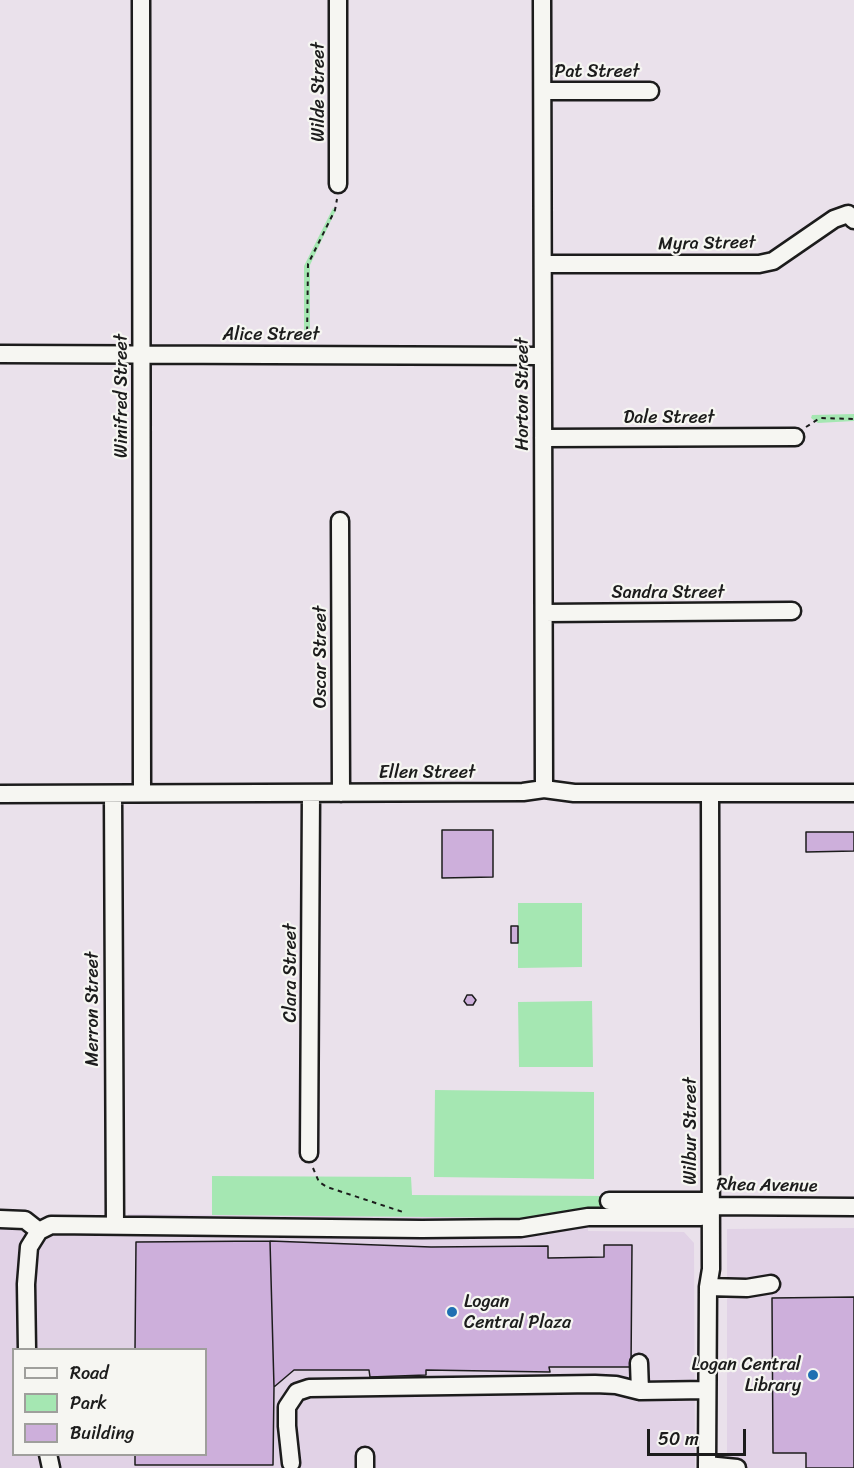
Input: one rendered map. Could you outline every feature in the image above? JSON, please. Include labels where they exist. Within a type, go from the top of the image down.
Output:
[{"type":"street","name":"Winifred Street","points":[[141,0],[142,793]]},
{"type":"street","name":"Wilde Street","points":[[338,0],[338,184]]},
{"type":"street","name":"Horton Street","points":[[542,0],[544,789]]},
{"type":"street","name":"Pat Street","points":[[543,91],[650,91]]},
{"type":"street","name":"Myra Street","points":[[543,264],[759,264],[773,261],[834,219],[848,214],[854,220]]},
{"type":"street","name":"Alice Street","points":[[0,354],[542,356]]},
{"type":"street","name":"Dale Street","points":[[543,438],[795,437]]},
{"type":"street","name":"Oscar Street","points":[[340,520],[341,793]]},
{"type":"street","name":"Sandra Street","points":[[544,613],[792,611]]},
{"type":"street","name":"Ellen Street","points":[[0,794],[523,792],[544,789],[574,793],[854,793]]},
{"type":"street","name":"Clara Street","points":[[309,1154],[311,793]]},
{"type":"street","name":"Wilbur Street","points":[[707,1466],[708,1287],[711,1269],[710,793]]},
{"type":"street","name":"Merron Street","points":[[113,794],[115,1225]]},
{"type":"street","name":"Rhea Avenue","points":[[609,1201],[702,1201],[711,1206],[854,1207]]},
{"type":"street","points":[[27,1348],[28,1250],[39,1231],[51,1225],[521,1228],[588,1217],[701,1217],[711,1206]]},
{"type":"street","points":[[0,1218],[25,1221],[39,1231]]},
{"type":"street","points":[[708,1287],[747,1288],[771,1284]]},
{"type":"street","points":[[639,1363],[639,1391]]},
{"type":"street","points":[[292,1466],[286,1426],[287,1407],[297,1392],[309,1388],[595,1384],[616,1385],[639,1391],[707,1390]]},
{"type":"street","points":[[707,1466],[738,1468]]},
{"type":"path","points":[[306,354],[308,264],[335,210],[338,184]]},
{"type":"path","points":[[795,437],[819,418],[854,419]]},
{"type":"path","points":[[309,1154],[319,1182],[327,1187],[411,1215],[417,1218],[422,1229]]},
{"type":"shaded area","name":"Logan Central Plaza","points":[[589,1210],[588,1231],[684,1232],[694,1243],[695,1468],[0,1468],[0,1227],[128,1230],[128,1214],[537,1218]]},
{"type":"shaded area","points":[[854,1228],[854,1468],[727,1468],[727,1229]]},
{"type":"green space","points":[[333,208],[336,210],[310,265],[310,340],[304,340],[304,266]]},
{"type":"green space","points":[[854,414],[854,421],[818,423],[811,418],[812,415]]},
{"type":"green space","points":[[518,903],[582,903],[582,967],[518,968]]},
{"type":"green space","points":[[592,1001],[593,1067],[519,1067],[518,1002]]},
{"type":"green space","points":[[435,1090],[594,1092],[594,1179],[434,1177]]},
{"type":"green space","points":[[212,1176],[411,1177],[412,1195],[608,1196],[608,1209],[537,1218],[212,1215]]},
{"type":"building","points":[[442,830],[493,830],[493,877],[442,878]]},
{"type":"building","points":[[806,832],[854,832],[854,851],[806,852]]},
{"type":"building","points":[[511,926],[518,926],[518,943],[511,943]]},
{"type":"building","points":[[467,995],[472,995],[476,1000],[473,1005],[467,1005],[464,1001]]},
{"type":"building","points":[[270,1241],[274,1387],[273,1465],[135,1465],[135,1456],[207,1456],[207,1348],[135,1348],[136,1242]]},
{"type":"building","name":"Logan Central Plaza","points":[[270,1241],[431,1247],[548,1246],[548,1258],[604,1257],[604,1245],[632,1245],[631,1367],[549,1367],[550,1372],[426,1370],[426,1375],[370,1377],[369,1370],[294,1370],[274,1387]]},
{"type":"building","name":"Logan Central Library","points":[[854,1297],[854,1468],[806,1468],[806,1453],[773,1453],[772,1298]]},
{"type":"place","name":"Logan Central Plaza","points":[[452,1312]]},
{"type":"place","name":"Logan Central Library","points":[[813,1375]]}]
